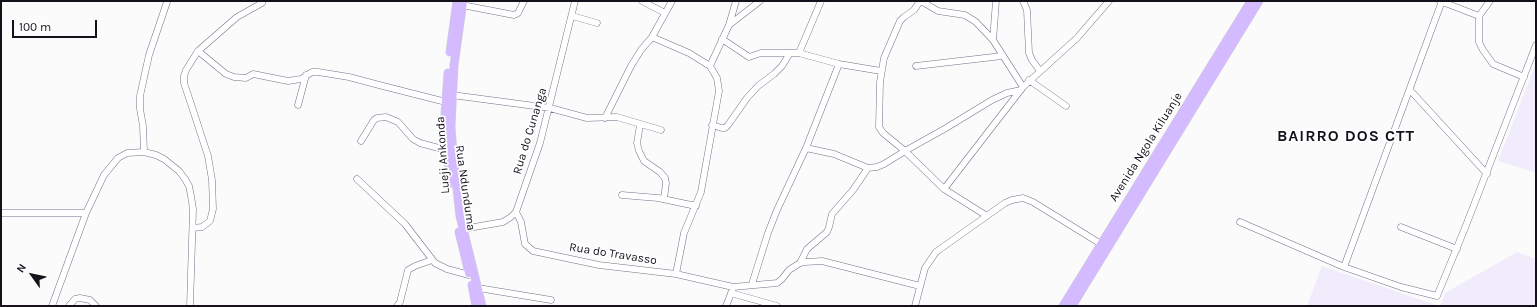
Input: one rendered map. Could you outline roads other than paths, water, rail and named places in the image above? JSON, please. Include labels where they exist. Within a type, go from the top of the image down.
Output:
[{"type":"main road","name":"Avenida Ngola Kiluanje","points":[[1063,306],[1251,1]]},
{"type":"main road","name":"Avenida Ngola Kiluanje","points":[[1072,306],[1259,1]]},
{"type":"main road","name":"Lueji Ankonda","points":[[460,2],[454,58],[451,126],[456,185],[463,229],[481,306]]},
{"type":"main road","name":"Rua Ndunduma","points":[[460,2],[450,44],[446,102],[446,150],[455,215],[463,255],[481,306]]},
{"type":"street","points":[[460,2],[514,15],[518,13],[524,1]]},
{"type":"street","name":"Rua do Cunanga","points":[[516,212],[540,143],[550,108],[575,1]]},
{"type":"street","points":[[642,1],[665,13]]},
{"type":"street","points":[[605,118],[631,66],[652,37],[672,1]]},
{"type":"street","points":[[710,66],[728,25],[736,1]]},
{"type":"street","points":[[728,25],[760,1]]},
{"type":"street","points":[[799,53],[821,1]]},
{"type":"street","points":[[987,216],[944,189],[883,133],[879,127],[881,71],[884,58],[900,21],[914,10],[921,1],[938,11],[965,15],[976,22],[993,40],[1022,88]]},
{"type":"street","points":[[993,40],[996,1]]},
{"type":"street","points":[[1023,1],[1027,10],[1029,53],[1040,71]]},
{"type":"street","points":[[944,189],[1022,88],[1077,38],[1109,1]]},
{"type":"street","points":[[1344,267],[1410,90],[1441,1],[1479,16]]},
{"type":"street","points":[[1490,1],[1479,16],[1479,42],[1493,64],[1524,77]]},
{"type":"street","points":[[144,152],[140,96],[149,56],[167,2]]},
{"type":"street","points":[[193,228],[206,225],[210,221],[213,209],[212,180],[210,166],[184,82],[184,76],[198,50],[237,17],[262,3]]},
{"type":"street","points":[[572,16],[596,23]]},
{"type":"street","points":[[652,37],[689,53],[710,66],[715,72],[719,83],[719,91],[700,192],[696,206],[684,233],[676,274]]},
{"type":"street","points":[[722,39],[749,57],[762,53],[799,53],[839,64],[881,71]]},
{"type":"street","points":[[1240,222],[1344,267],[1401,287],[1437,296],[1536,45]]},
{"type":"street","points":[[198,50],[226,74],[234,77],[246,78],[253,74],[288,80],[301,79],[312,72],[318,72],[349,76],[379,86],[446,102]]},
{"type":"street","points":[[712,125],[722,128],[728,125],[747,98],[758,86],[782,66],[790,53]]},
{"type":"street","points":[[916,66],[1002,56]]},
{"type":"street","points":[[752,284],[777,210],[806,148],[839,64]]},
{"type":"street","points":[[298,105],[306,75]]},
{"type":"street","points":[[1030,80],[1066,106]]},
{"type":"street","points":[[806,148],[834,154],[868,168],[877,167],[992,100],[1022,88]]},
{"type":"street","points":[[1410,90],[1486,174]]},
{"type":"street","points":[[452,95],[550,108],[579,117],[617,117],[661,130]]},
{"type":"street","points":[[361,141],[374,120],[377,118],[386,117],[398,122],[413,139],[420,143],[446,150]]},
{"type":"street","points":[[640,124],[637,143],[639,151],[644,161],[660,172],[665,178],[666,183],[664,199]]},
{"type":"street","points":[[52,306],[86,213],[104,175],[111,164],[126,153],[144,152],[164,159],[179,171],[189,186],[193,228],[190,306]]},
{"type":"street","points":[[800,263],[807,249],[827,232],[832,214],[853,190],[868,168]]},
{"type":"street","points":[[357,179],[405,224],[432,260],[438,265],[469,275]]},
{"type":"street","points":[[622,195],[664,199],[696,206]]},
{"type":"street","points":[[915,306],[925,268],[936,252],[1005,203],[1018,198],[1023,198],[1033,202],[1101,244]]},
{"type":"street","points":[[463,229],[503,222],[512,217],[516,212]]},
{"type":"street","name":"Rua do Travasso","points":[[516,212],[521,222],[525,244],[533,251],[599,265],[676,274],[732,290],[767,305],[777,306]]},
{"type":"street","points":[[1,213],[86,213]]},
{"type":"street","points":[[1401,228],[1457,248]]},
{"type":"street","points":[[397,306],[400,302],[408,270],[432,260]]},
{"type":"street","points":[[726,306],[732,290],[752,284],[779,282],[789,270],[800,263],[805,262],[822,261],[920,286]]},
{"type":"street","points":[[478,288],[551,300]]},
{"type":"street","points":[[68,306],[75,299],[80,298],[90,300],[96,306]]},
{"type":"district","name":"BAIRRO DOS CTT","points":[[1346,136]]}]
